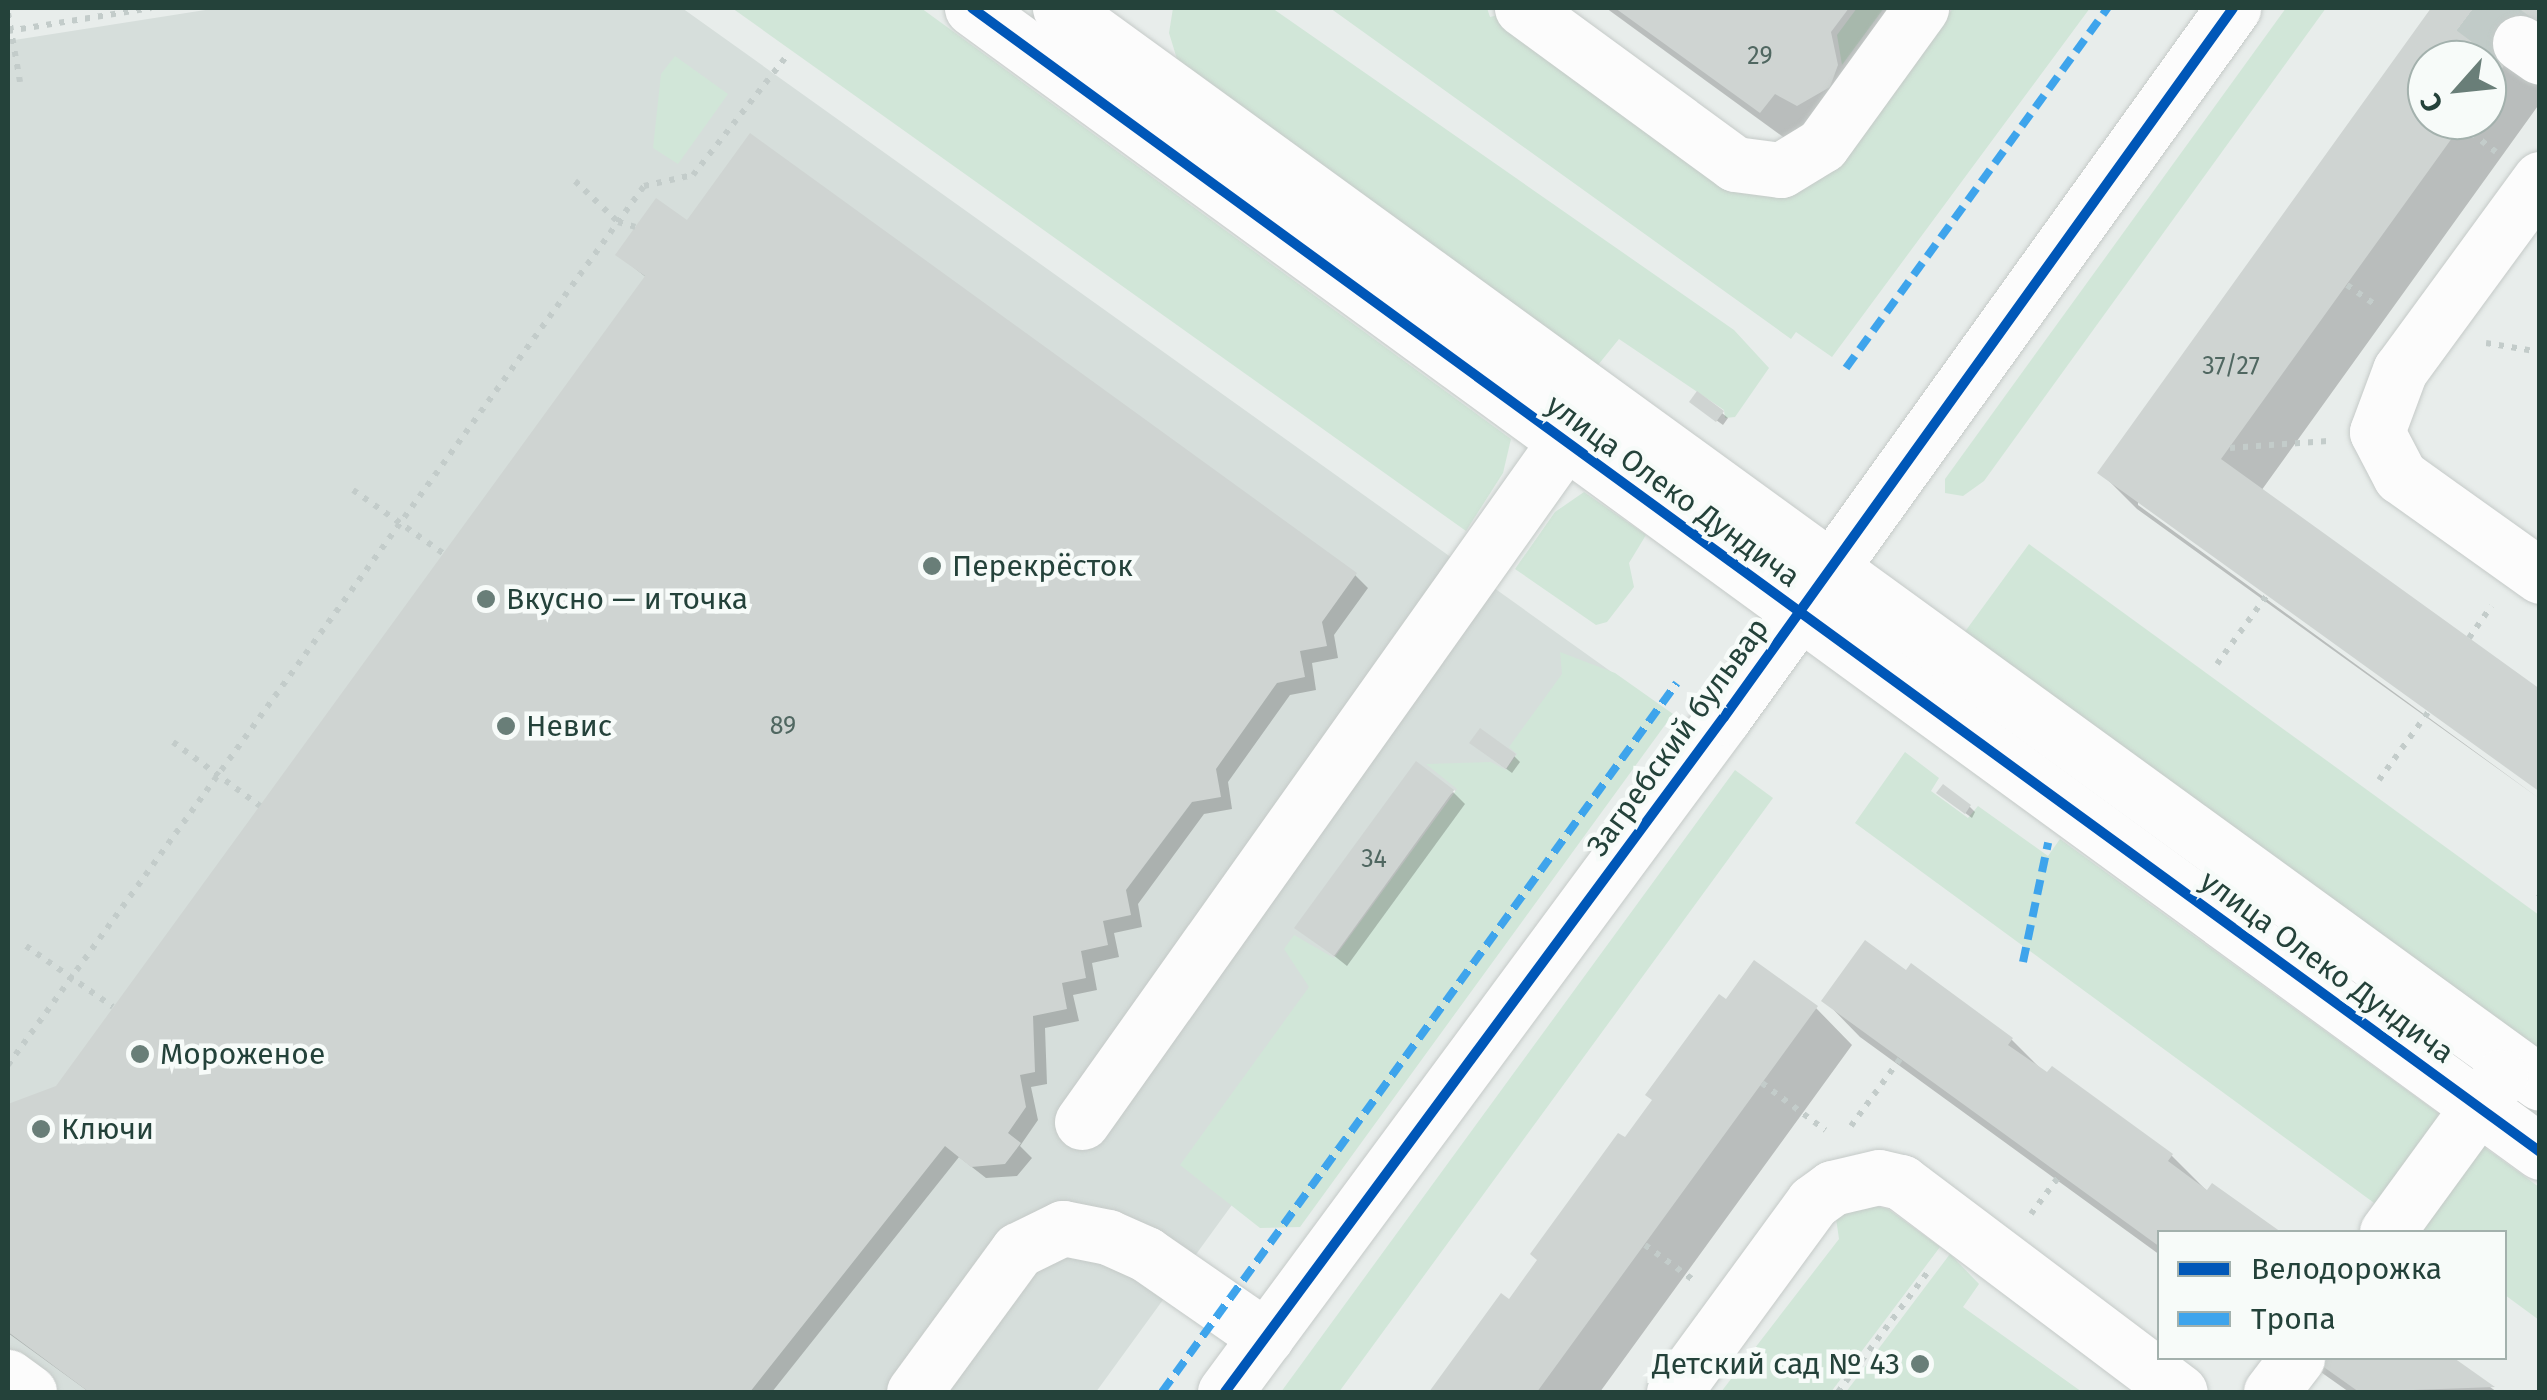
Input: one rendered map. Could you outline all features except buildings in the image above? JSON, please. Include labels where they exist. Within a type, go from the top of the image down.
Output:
[{"type":"street","name":"улица Олеко Дундича","points":[[972,8],[1111,47],[1565,442],[2540,1152]]},
{"type":"street","name":"улица Олеко Дундича","points":[[1060,8],[2525,1073]]},
{"type":"street","points":[[1522,8],[1735,164],[1781,170],[1822,145],[1922,8]]},
{"type":"street","name":"Загребский бульвар","points":[[1225,1392],[1798,614],[2233,8]]},
{"type":"street","points":[[2540,179],[2400,370],[2379,438],[2400,476],[2540,576]]},
{"type":"street","points":[[1082,1122],[1596,398]]},
{"type":"street","points":[[2389,1230],[2478,1107],[2525,1073]]},
{"type":"street","points":[[1674,1392],[1813,1202],[1844,1184],[1879,1177],[1901,1182],[2180,1392]]},
{"type":"street","points":[[914,1392],[1018,1250],[1063,1228],[1108,1237],[1146,1254],[1266,1337]]},
{"type":"street","points":[[2271,1392],[2295,1360]]},
{"type":"street","points":[[8,1377],[28,1392]]},
{"type":"path","points":[[9,31],[152,8]]},
{"type":"path","points":[[8,13],[20,82]]},
{"type":"path","points":[[8,1065],[397,520],[644,186],[693,175],[785,58]]},
{"type":"path","points":[[575,181],[618,222],[635,227]]},
{"type":"path","points":[[2230,448],[2379,438]]},
{"type":"path","points":[[353,490],[444,554]]},
{"type":"path","points":[[2217,664],[2267,595]]},
{"type":"path","points":[[2378,780],[2428,711]]},
{"type":"path","points":[[173,742],[260,806]]},
{"type":"path","points":[[26,946],[113,1008]]},
{"type":"path","points":[[1851,1126],[1900,1059]]},
{"type":"path","points":[[1762,1083],[1825,1130]]},
{"type":"path","points":[[1838,1392],[1943,1252]]},
{"type":"shaded area","points":[[218,8],[682,8],[1613,673],[1504,825],[1454,790],[1334,955],[1386,993],[1096,1392],[8,1392],[8,41]]},
{"type":"green space","points":[[732,8],[921,8],[1511,439],[1503,473],[1466,531]]},
{"type":"green space","points":[[1173,8],[1272,8],[1734,330],[1769,368],[1735,417],[1725,418],[1724,410],[1619,339],[1598,365],[1177,59],[1169,33]]},
{"type":"green space","points":[[1330,8],[1487,8],[1490,17],[1499,15],[1724,178],[1847,155],[1953,8],[2090,8],[1832,357],[1796,332],[1791,339]]},
{"type":"green space","points":[[1857,8],[1884,8],[1842,65],[1837,35]]},
{"type":"green space","points":[[2286,8],[2326,8],[1984,481],[1963,496],[1945,493],[1945,479]]},
{"type":"green space","points":[[675,56],[728,94],[678,164],[653,148],[661,74]]},
{"type":"green space","points":[[1584,492],[1646,535],[1629,563],[1634,587],[1607,622],[1596,625],[1515,569],[1555,512]]},
{"type":"green space","points":[[2029,544],[2539,915],[2539,1050],[1964,633]]},
{"type":"green space","points":[[1560,652],[1615,673],[1673,714],[1300,1227],[1260,1228],[1180,1165],[1309,987],[1284,949],[1294,935],[1334,958],[1457,789],[1426,764],[1491,762],[1506,770],[1517,754],[1509,747],[1562,674]]},
{"type":"green space","points":[[1905,752],[1939,778],[1931,791],[1968,818],[1978,806],[2048,856],[2060,839],[2438,1113],[2435,1130],[2381,1208],[1855,823]]},
{"type":"green space","points":[[1735,770],[1773,798],[1339,1392],[1281,1392]]},
{"type":"green space","points":[[2484,1147],[2539,1187],[2539,1320],[2507,1296],[2507,1230],[2420,1230],[2474,1151]]},
{"type":"green space","points":[[1875,1206],[1888,1209],[1940,1247],[1831,1392],[1721,1392],[1839,1239],[1836,1218],[1845,1210]]},
{"type":"green space","points":[[1950,1254],[1979,1284],[1963,1307],[2082,1392],[1846,1392]]},
{"type":"tunnel","points":[[2473,8],[2520,43]]},
{"type":"marked path","points":[[1846,368],[2108,8]]},
{"type":"marked path","points":[[1162,1392],[1677,683]]},
{"type":"marked path","points":[[2023,962],[2048,843]]},
{"type":"cycle path","points":[[972,8],[2540,1152]]},
{"type":"cycle path","points":[[1225,1392],[1724,717],[2233,8]]},
{"type":"place","name":"Перекрёсток","points":[[932,566]]},
{"type":"place","name":"Вкусно — и точка","points":[[486,599]]},
{"type":"place","name":"Невис","points":[[506,726]]},
{"type":"place","name":"Мороженое","points":[[140,1054]]},
{"type":"place","name":"Ключи","points":[[41,1129]]},
{"type":"place","name":"Детский сад № 43","points":[[1920,1364]]}]
